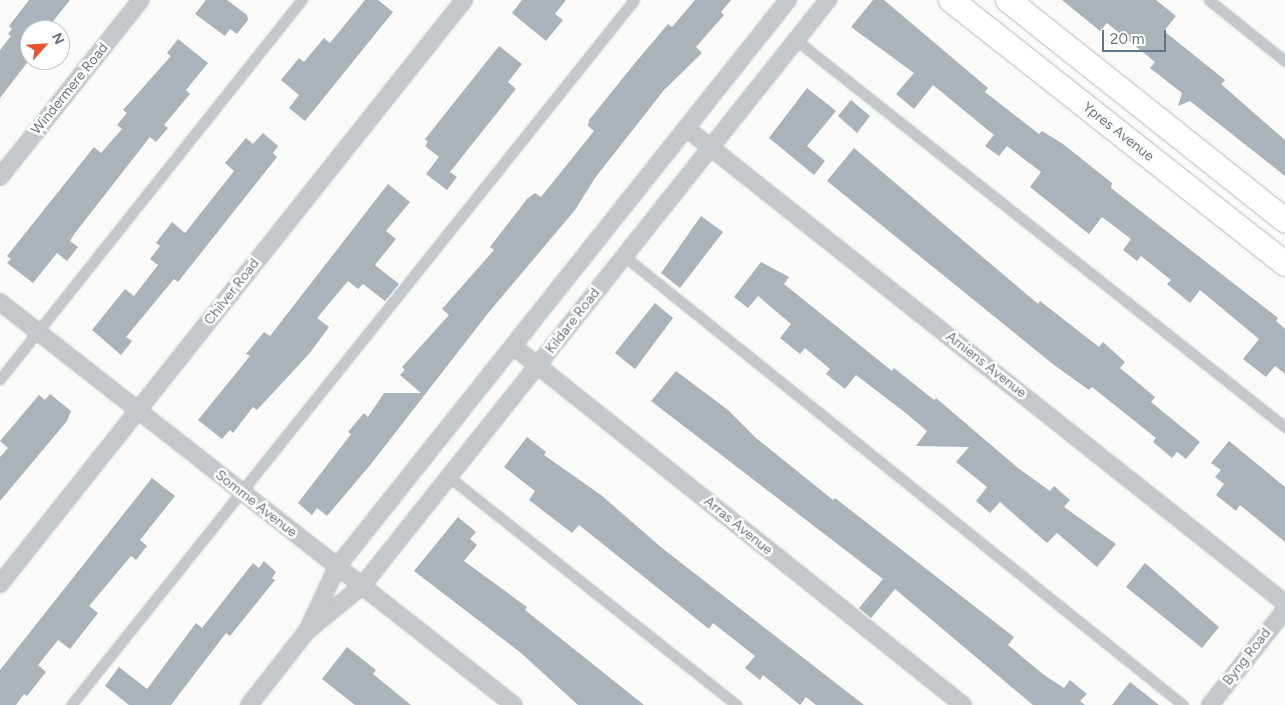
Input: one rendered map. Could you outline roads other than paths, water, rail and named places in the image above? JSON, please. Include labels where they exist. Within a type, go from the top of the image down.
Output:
[{"type":"main road","name":"Ypres Avenue","points":[[952,0],[1285,264]]},
{"type":"main road","points":[[1008,0],[1285,220]]},
{"type":"street","name":"Windermere Road","points":[[0,177],[141,0]]},
{"type":"street","name":"Chilver Road","points":[[0,584],[464,0]]},
{"type":"street","name":"Kildare Road","points":[[307,632],[337,567],[788,0]]},
{"type":"street","name":"Kildare Road","points":[[249,705],[307,632],[362,586],[828,0]]},
{"type":"street","name":"Amiens Avenue","points":[[686,128],[1285,603]]},
{"type":"street","name":"Somme Avenue","points":[[0,302],[514,705]]},
{"type":"street","name":"Arras Avenue","points":[[513,346],[963,705]]},
{"type":"street","name":"Byng Road","points":[[1210,705],[1285,610]]},
{"type":"lane","points":[[0,379],[302,0]]},
{"type":"lane","points":[[71,705],[634,0]]},
{"type":"lane","points":[[1209,0],[1285,61]]},
{"type":"lane","points":[[796,40],[1285,427]]},
{"type":"lane","points":[[624,256],[1183,705]]},
{"type":"lane","points":[[449,477],[737,705]]}]
